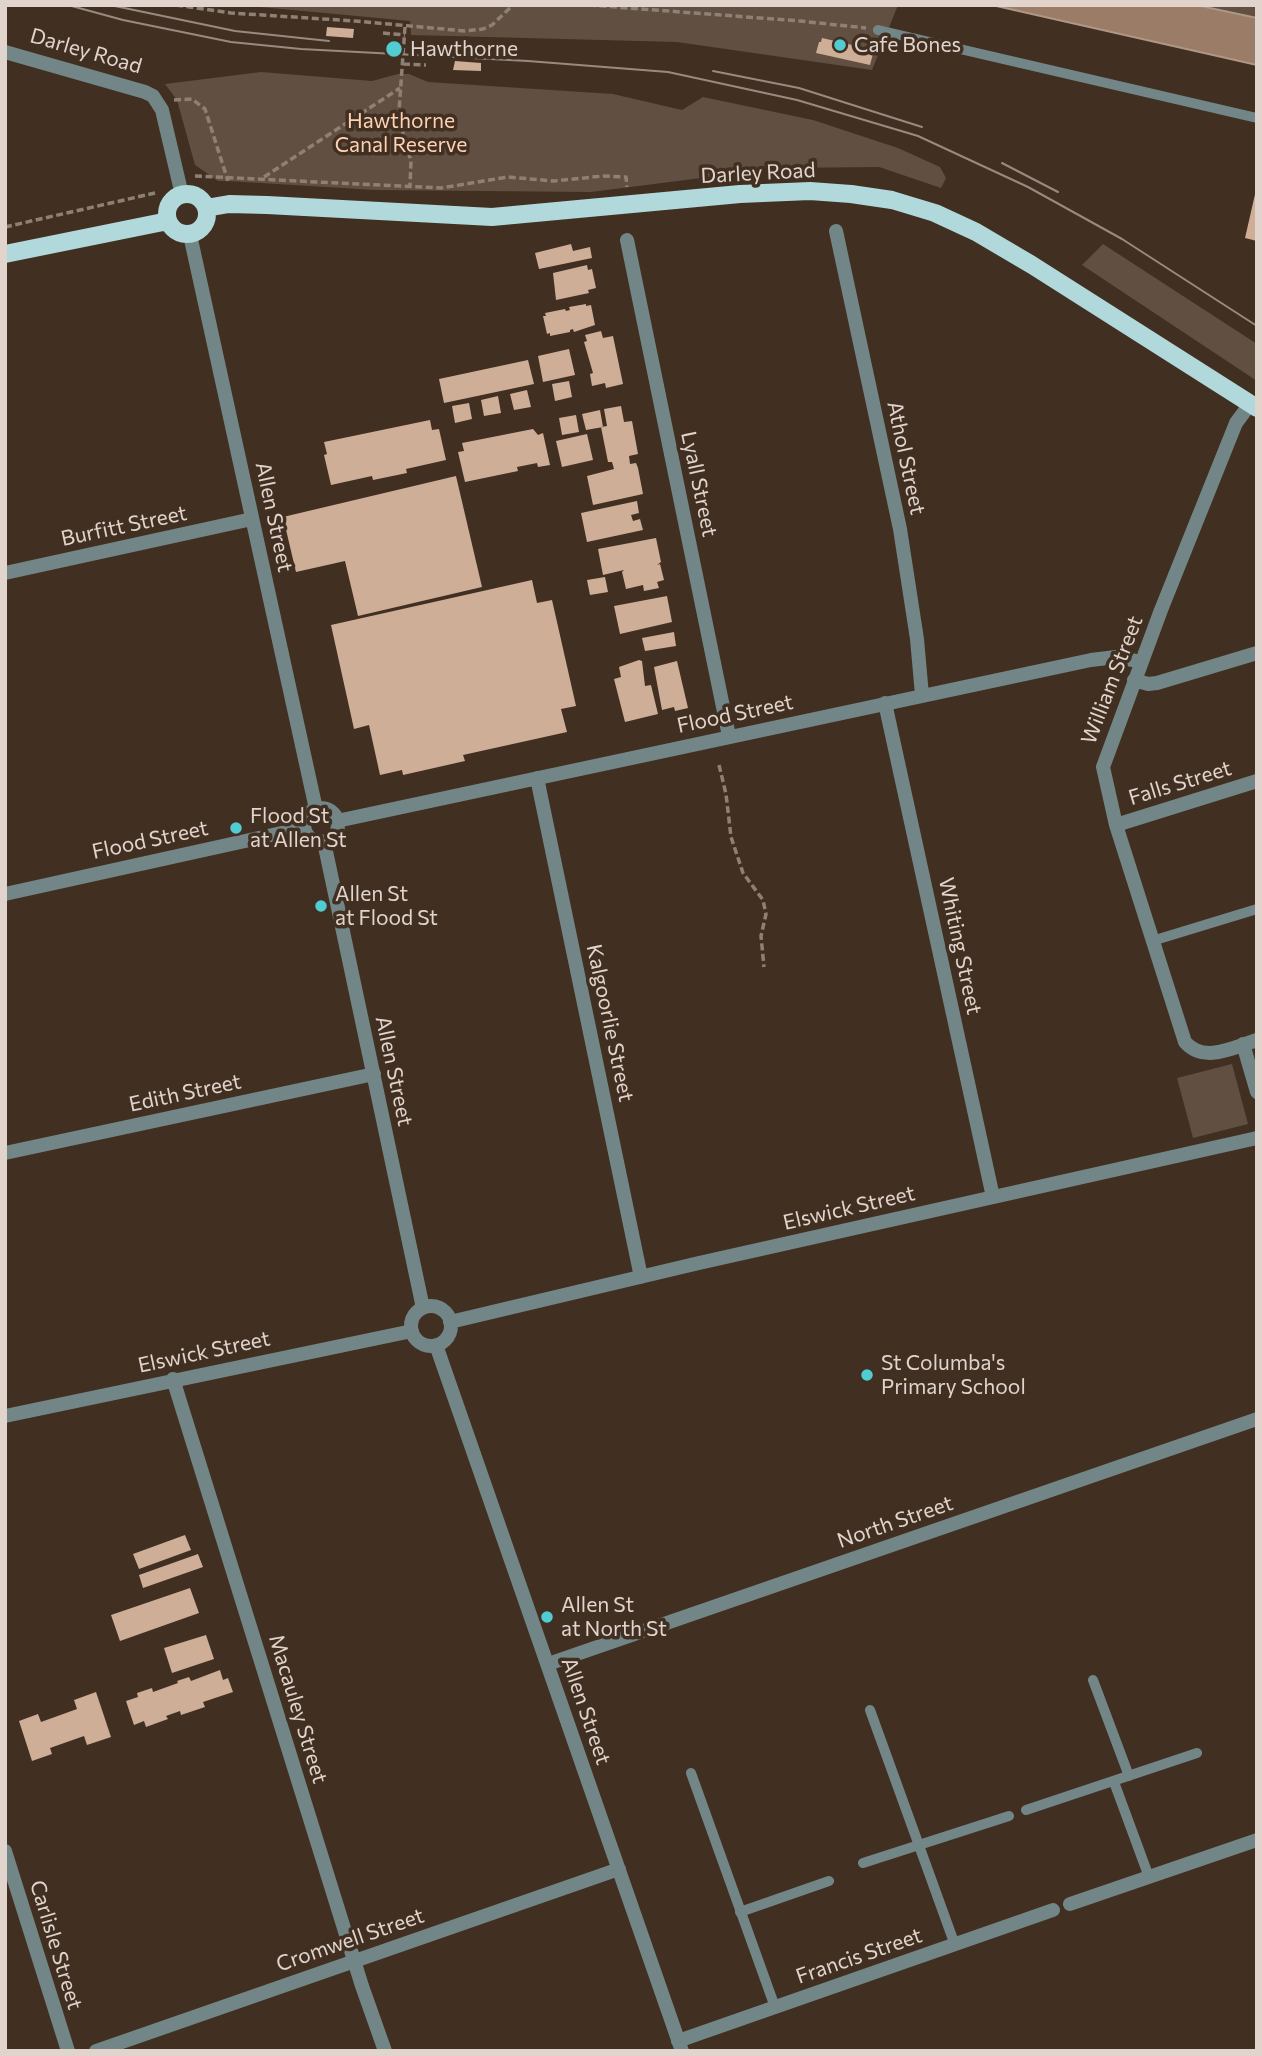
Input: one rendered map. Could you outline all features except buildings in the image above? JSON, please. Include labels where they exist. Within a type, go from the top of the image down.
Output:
[{"type":"main road","points":[[181,187],[188,194],[200,198],[206,208],[204,225],[190,235],[177,232],[167,221],[169,204],[181,187]]},
{"type":"main road","name":"Darley Road","points":[[206,208],[242,204],[492,217],[740,194],[810,191],[892,200],[935,214],[976,232],[1253,406]]},
{"type":"main road","points":[[5,254],[167,221]]},
{"type":"street","name":"Darley Road","points":[[5,52],[145,92],[156,99]]},
{"type":"street","points":[[156,99],[181,187]]},
{"type":"street","name":"Athol Street","points":[[836,231],[900,529],[917,639],[922,695]]},
{"type":"street","name":"Allen Street","points":[[190,235],[316,808]]},
{"type":"street","name":"Lyall Street","points":[[626,240],[729,736]]},
{"type":"street","name":"William Street","points":[[1250,1042],[1207,1054],[1188,1046],[1181,1034],[1116,825],[1103,763],[1236,423],[1253,406]]},
{"type":"street","name":"Burfitt Street","points":[[5,573],[252,519]]},
{"type":"street","points":[[1134,680],[1148,684],[1157,683],[1257,653]]},
{"type":"street","name":"Flood Street","points":[[337,821],[1091,660],[1116,657],[1142,662]]},
{"type":"street","name":"Whiting Street","points":[[885,703],[993,1197]]},
{"type":"street","name":"Kalgoorlie Street","points":[[537,778],[641,1277]]},
{"type":"street","name":"Falls Street","points":[[1116,825],[1257,781]]},
{"type":"street","points":[[316,808],[330,810],[337,821],[334,837],[324,842],[313,841],[304,828],[305,818],[316,808]]},
{"type":"street","name":"Flood Street","points":[[5,894],[304,828]]},
{"type":"street","name":"Allen Street","points":[[324,842],[423,1308]]},
{"type":"street","points":[[1250,1042],[1257,1092]]},
{"type":"street","name":"Edith Street","points":[[5,1153],[374,1074]]},
{"type":"street","name":"Elswick Street","points":[[450,1322],[1257,1138]]},
{"type":"street","points":[[437,1307],[448,1315],[448,1336],[436,1345],[424,1345],[412,1331],[413,1317],[423,1308],[437,1307]]},
{"type":"street","name":"Elswick Street","points":[[5,1416],[412,1331]]},
{"type":"street","name":"Allen Street","points":[[436,1345],[680,2046]]},
{"type":"street","name":"Macauley Street","points":[[173,1379],[354,1960],[385,2051]]},
{"type":"street","name":"North Street","points":[[548,1664],[1257,1419]]},
{"type":"street","points":[[1070,1904],[1257,1840]]},
{"type":"street","name":"Carlisle Street","points":[[5,1851],[68,2051]]},
{"type":"street","name":"Cromwell Street","points":[[96,2051],[618,1869]]},
{"type":"street","name":"Francis Street","points":[[680,2046],[775,2007],[1053,1910]]},
{"type":"lane","points":[[878,30],[1257,118]]},
{"type":"lane","points":[[1152,941],[1257,909]]},
{"type":"lane","points":[[1093,1680],[1129,1776]]},
{"type":"lane","points":[[870,1710],[955,1945]]},
{"type":"lane","points":[[1026,1811],[1197,1753]]},
{"type":"lane","points":[[691,1773],[775,2007]]},
{"type":"lane","points":[[1114,1782],[1149,1877]]},
{"type":"lane","points":[[863,1863],[1009,1816]]},
{"type":"lane","points":[[740,1912],[829,1881]]},
{"type":"path","points":[[176,5],[230,13],[475,31],[492,25],[513,5]]},
{"type":"path","points":[[589,5],[800,21],[878,30]]},
{"type":"path","points":[[405,27],[398,111],[411,161],[410,186]]},
{"type":"path","points":[[383,33],[405,35]]},
{"type":"path","points":[[403,64],[426,65]]},
{"type":"path","points":[[262,178],[400,88]]},
{"type":"path","points":[[156,99],[192,99],[205,109],[228,179]]},
{"type":"path","points":[[181,187],[196,176],[441,188],[508,177],[554,181],[603,176],[626,177]]},
{"type":"path","points":[[5,227],[155,194]]},
{"type":"path","points":[[719,765],[726,794],[731,837],[743,873],[763,900],[766,914],[761,936],[764,967]]},
{"type":"green space","points":[[239,5],[898,5],[872,70],[677,42],[411,35],[410,21]]},
{"type":"green space","points":[[1196,5],[1257,5],[1257,18]]},
{"type":"green space","name":"Hawthorne Canal Reserve","points":[[261,72],[372,81],[409,74],[428,82],[613,94],[682,110],[703,97],[813,120],[898,148],[940,167],[946,178],[941,188],[879,167],[780,168],[591,192],[375,190],[218,181],[195,165],[177,100],[165,84]]},
{"type":"green space","points":[[1103,244],[1257,344],[1257,381],[1082,265]]},
{"type":"green space","points":[[1232,1064],[1248,1124],[1193,1138],[1177,1078]]},
{"type":"shaded area","points":[[992,5],[1196,5],[1257,18],[1257,65]]},
{"type":"tram line","points":[[68,5],[123,20],[231,42],[301,49],[528,61],[668,72],[797,100],[918,136],[1028,187],[1122,239],[1257,326]]},
{"type":"tram line","points":[[110,5],[235,31],[329,41]]},
{"type":"tram line","points":[[713,71],[799,88],[922,127]]},
{"type":"tram line","points":[[1002,163],[1058,192]]},
{"type":"place","name":"Cafe Bones","points":[[840,45]]},
{"type":"place","name":"Hawthorne","points":[[394,49]]},
{"type":"place","name":"Flood St at Allen St","points":[[236,828]]},
{"type":"place","name":"Allen St at Flood St","points":[[321,906]]},
{"type":"place","name":"St Columba's Primary School","points":[[867,1375]]},
{"type":"place","name":"Allen St at North St","points":[[547,1617]]}]
